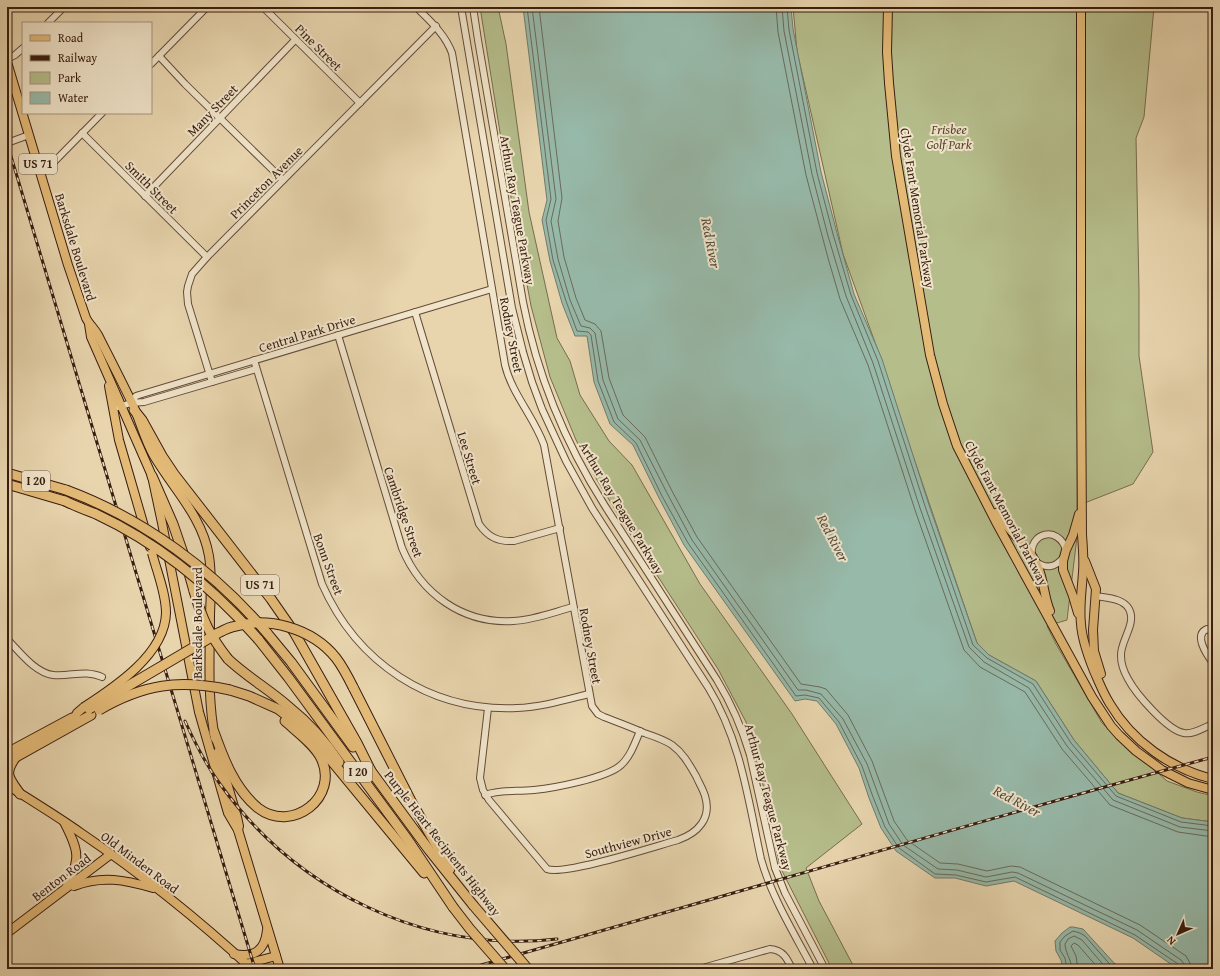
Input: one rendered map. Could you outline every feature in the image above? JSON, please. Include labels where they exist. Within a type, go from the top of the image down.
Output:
[{"type":"highway","name":"US 71","points":[[133,406],[174,474],[271,599],[294,632],[357,743],[371,771]]},
{"type":"highway","name":"Purple Heart Recipients Highway","points":[[7,473],[66,490],[89,499],[137,524],[188,558],[225,588],[243,606],[291,662],[434,856],[467,898],[528,969]]},
{"type":"highway","name":"US 71","points":[[152,476],[173,524],[200,611],[214,640],[228,659],[289,706],[312,727],[327,745],[377,816],[453,907]]},
{"type":"highway","name":"Purple Heart Recipients Highway","points":[[7,484],[64,501],[95,514],[118,526],[166,556],[207,588],[238,617],[285,672],[408,840],[453,907],[505,969]]},
{"type":"highway","points":[[10,758],[218,633],[232,627],[261,622],[294,628],[319,642],[336,657],[353,687],[412,803],[467,898]]},
{"type":"highway","points":[[10,758],[88,710],[142,690],[163,685],[189,684],[218,687],[249,696],[278,709],[291,719],[311,736],[377,816]]},
{"type":"highway","points":[[214,732],[228,768],[234,779],[258,808],[272,815],[289,817],[299,814],[309,808],[318,798],[323,788],[325,778],[321,758],[308,743],[281,718],[260,702]]},
{"type":"highway","points":[[10,758],[10,766],[8,769],[9,775],[20,794]]},
{"type":"main road","name":"Clyde Fant Memorial Parkway","points":[[888,7],[887,46],[893,135],[930,355],[943,404],[957,446],[1025,575],[1101,712],[1111,726],[1127,744],[1144,758],[1170,775],[1213,790]]},
{"type":"main road","points":[[1081,624],[1083,552],[1080,372],[1082,7]]},
{"type":"main road","name":"Barksdale Boulevard","points":[[7,62],[22,112]]},
{"type":"main road","name":"Barksdale Boulevard","points":[[22,114],[78,296],[89,324],[91,337],[152,476],[199,712],[228,813],[238,830],[280,969]]},
{"type":"main road","name":"Barksdale Boulevard","points":[[89,324],[97,334],[133,406],[150,449],[193,513],[206,543],[211,570],[210,700],[214,732],[237,817],[239,826],[238,830]]},
{"type":"main road","points":[[88,710],[126,677],[147,656],[161,636],[166,614],[165,602],[120,440],[109,388],[100,356]]},
{"type":"main road","points":[[975,481],[1005,526],[1027,548],[1033,559],[1041,576],[1048,606],[1070,656]]},
{"type":"main road","points":[[1082,504],[1073,535],[1064,554],[1064,570],[1073,596],[1091,663],[1103,692],[1120,719],[1156,753],[1190,772],[1213,779]]},
{"type":"main road","points":[[1083,552],[1096,596],[1093,630],[1094,651],[1104,686],[1113,709]]},
{"type":"main road","name":"Old Minden Road","points":[[7,785],[111,854],[192,917],[249,966]]},
{"type":"main road","points":[[63,821],[73,841],[77,856],[74,872],[64,890]]},
{"type":"main road","name":"Benton Road","points":[[7,933],[111,854]]},
{"type":"main road","points":[[64,890],[90,880],[100,879],[129,882],[156,888]]},
{"type":"main road","points":[[234,954],[251,955],[257,952],[265,941],[267,926]]},
{"type":"main road","points":[[249,966],[276,956]]},
{"type":"street","points":[[49,22],[64,7]]},
{"type":"street","points":[[152,63],[207,7]]},
{"type":"street","name":"Pine Street","points":[[263,7],[360,103]]},
{"type":"street","name":"Rodney Street","points":[[416,7],[436,26],[448,43],[453,60],[506,370],[512,386],[542,439],[560,528],[589,694]]},
{"type":"street","name":"Arthur Ray Teague Parkway","points":[[461,7],[514,314],[523,352],[542,409],[566,461],[587,499],[718,703],[728,724],[738,753],[765,874],[775,898],[812,969]]},
{"type":"street","name":"Arthur Ray Teague Parkway","points":[[473,7],[523,302],[531,340],[544,384],[570,445],[592,485],[717,680],[733,709],[750,755],[775,868],[785,893],[825,969]]},
{"type":"street","name":"Princeton Avenue","points":[[212,382],[188,304],[187,292],[192,274],[206,257],[436,26]]},
{"type":"street","name":"Many Street","points":[[145,196],[295,40]]},
{"type":"street","points":[[7,59],[22,49]]},
{"type":"street","points":[[159,56],[220,119],[283,180]]},
{"type":"street","points":[[39,169],[51,165],[101,114]]},
{"type":"street","name":"Smith Street","points":[[82,133],[206,257]]},
{"type":"street","points":[[7,143],[29,136]]},
{"type":"street","name":"Central Park Drive","points":[[133,406],[136,396],[139,394],[306,343],[492,290]]},
{"type":"street","name":"Lee Street","points":[[415,312],[478,524],[487,535],[500,541],[514,541],[560,528]]},
{"type":"street","name":"Cambridge Street","points":[[338,335],[402,548],[413,570],[425,586],[452,607],[476,617],[486,619],[513,621],[526,620],[573,607]]},
{"type":"street","name":"Bonn Street","points":[[254,360],[317,569],[326,594],[338,616],[365,649],[386,668],[422,690],[467,704],[488,708],[518,708],[539,706],[589,694]]},
{"type":"street","name":"Central Park Drive","points":[[113,409],[122,406],[133,406],[256,369]]},
{"type":"street","points":[[1046,534],[1051,534],[1063,542],[1064,554],[1056,564],[1050,567],[1042,565],[1033,559],[1031,552],[1033,543],[1036,539],[1046,534]]},
{"type":"street","points":[[1096,596],[1114,599],[1121,602],[1130,611],[1131,619],[1121,655],[1122,666],[1128,680],[1138,694],[1159,716],[1179,732],[1187,734],[1213,724]]},
{"type":"street","points":[[1213,632],[1207,629],[1201,634],[1202,644],[1209,659],[1213,663]]},
{"type":"street","points":[[7,639],[36,668],[47,674],[58,675],[90,673],[102,677]]},
{"type":"street","name":"Southview Drive","points":[[488,708],[480,778],[485,795],[544,866],[551,871],[589,865],[685,837],[699,828],[704,820],[707,810],[705,794],[688,763],[677,749],[662,740],[598,714],[592,706],[589,694]]},
{"type":"street","points":[[485,795],[498,791],[534,790],[555,787],[612,772],[625,761],[633,748],[640,731]]},
{"type":"street","points":[[699,969],[770,950],[777,950],[782,953],[792,969]]},
{"type":"green space","points":[[480,7],[498,7],[506,44],[529,212],[557,338],[570,361],[580,395],[609,441],[632,465],[700,584],[792,714],[862,824],[806,868],[819,901],[855,969],[832,969],[780,867],[763,785],[746,722],[718,669],[597,480],[576,440],[550,377],[531,306],[506,170]]},
{"type":"green space","name":"Frisbee Golf Park","points":[[793,7],[1079,7],[1077,537],[1067,620],[1047,626],[1102,723],[1167,781],[1213,796],[1213,822],[1182,818],[1118,793],[1074,740],[1036,681],[989,655],[977,643],[885,370],[843,254],[797,51]]},
{"type":"green space","points":[[1086,7],[1154,7],[1144,117],[1136,138],[1139,356],[1153,452],[1133,484],[1082,504],[1084,44]]},
{"type":"water","name":"Red River","points":[[523,7],[791,7],[793,29],[821,172],[854,294],[882,359],[929,505],[977,643],[989,655],[1036,681],[1074,740],[1118,793],[1182,818],[1213,822],[1213,969],[1178,969],[1133,938],[1014,881],[986,886],[955,878],[935,878],[896,851],[881,828],[859,768],[836,724],[817,701],[805,699],[795,701],[684,545],[633,445],[610,424],[594,382],[587,336],[575,336],[562,303],[550,261],[542,220],[547,200]]},
{"type":"water","points":[[1070,927],[1083,929],[1115,964],[1118,965],[1119,969],[1063,969],[1061,960],[1056,951],[1055,941]]},
{"type":"railway","points":[[7,143],[255,969]]},
{"type":"railway","points":[[185,721],[201,754],[215,777],[251,822],[287,855],[326,884],[368,907],[413,925],[459,936],[508,941],[557,939]]},
{"type":"railway","points":[[467,969],[1213,757]]}]
